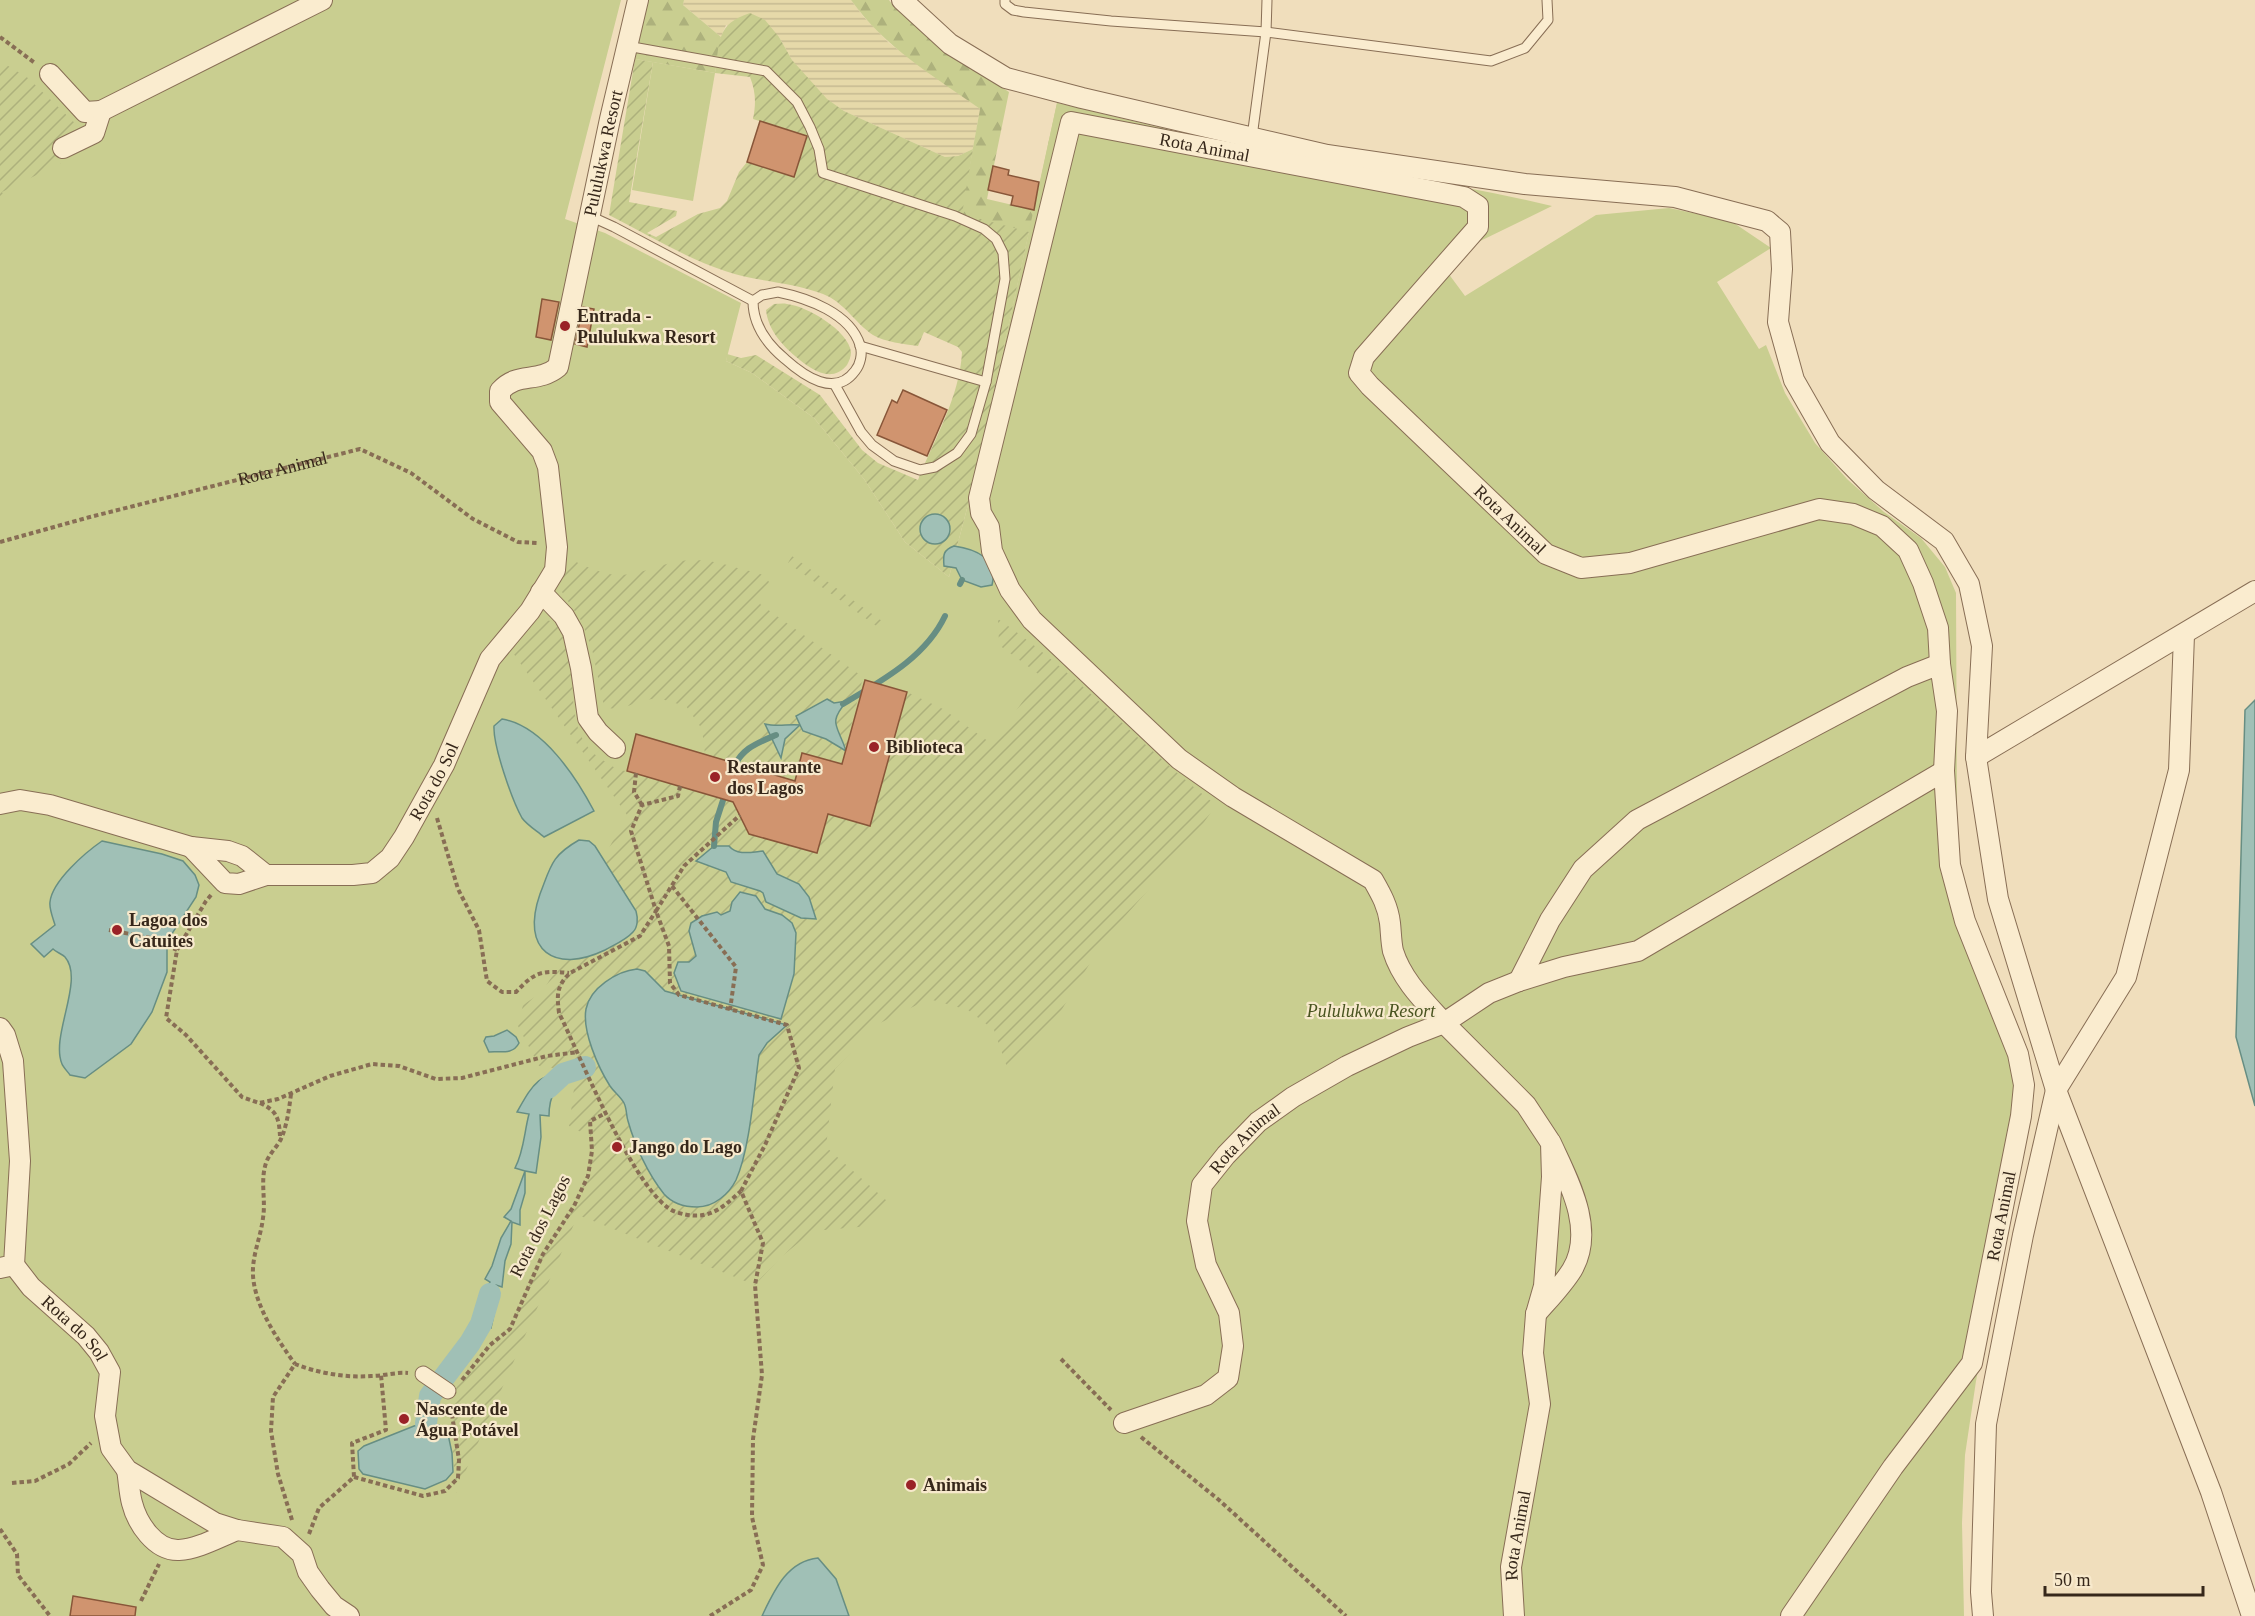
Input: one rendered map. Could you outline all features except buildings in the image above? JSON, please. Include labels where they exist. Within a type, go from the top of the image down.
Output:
[{"type":"street","points":[[50,74],[85,112],[101,111],[322,0]]},
{"type":"street","name":"Pululukwa Resort","points":[[570,306],[638,0]]},
{"type":"street","points":[[902,0],[950,44],[1006,78],[1327,155],[1526,184],[1675,197],[1767,220],[1780,232],[1782,269],[1779,322],[1794,380],[1830,443],[1876,490],[1944,541],[1968,584],[1982,646],[1976,757],[1998,899],[2056,1090],[2211,1492],[2252,1616]]},
{"type":"street","points":[[63,148],[93,133],[101,111]]},
{"type":"street","name":"Rota Animal","points":[[1536,1314],[1573,1269],[1580,1247],[1581,1223],[1570,1186],[1551,1143],[1526,1105],[1444,1023],[1417,994],[1401,972],[1392,949],[1384,899],[1372,880],[1233,797],[1179,759],[1032,620],[1010,590],[992,551],[989,527],[981,513],[978,498],[1071,122],[1464,197],[1478,206],[1478,227],[1364,357],[1359,373],[1546,554],[1581,568],[1630,563],[1819,509],[1853,514],[1882,526],[1908,550],[1923,583],[1938,628],[1947,711],[1944,771],[1950,865],[1965,921],[2018,1054],[2024,1085],[1972,1363],[1893,1467],[1791,1616]]},
{"type":"street","name":"Rota do Sol","points":[[225,883],[239,884],[266,874],[354,875],[372,873],[390,858],[429,793],[444,765],[490,659],[530,611],[555,570],[556,556],[548,467],[542,451],[500,402],[500,391],[509,381],[549,374],[558,367],[570,306]]},
{"type":"street","points":[[1976,757],[2255,591]]},
{"type":"street","points":[[542,592],[564,616],[573,632],[588,718],[598,732],[615,748]]},
{"type":"street","points":[[1983,1616],[1981,1592],[1986,1424],[2023,1235],[2056,1090],[2126,977],[2179,770],[2184,635]]},
{"type":"street","points":[[1519,981],[1550,920],[1583,869],[1636,820],[1907,677],[1941,664]]},
{"type":"street","name":"Rota Animal","points":[[1124,1423],[1206,1395],[1228,1378],[1233,1346],[1229,1313],[1206,1265],[1197,1221],[1202,1185],[1226,1155],[1258,1122],[1293,1097],[1347,1066],[1444,1023],[1489,993],[1564,967],[1638,951],[1944,771]]},
{"type":"street","points":[[0,804],[21,800],[50,805],[190,847],[242,856],[266,874]]},
{"type":"street","points":[[190,847],[225,883]]},
{"type":"street","name":"Rota do Sol","points":[[0,1028],[5,1035],[13,1061],[20,1161],[7,1267],[86,1336],[110,1371],[105,1416],[111,1448],[127,1470],[215,1523],[237,1530],[283,1537],[302,1554],[308,1572],[334,1606],[349,1616]]},
{"type":"street","name":"Rota Animal","points":[[1514,1616],[1511,1567],[1540,1404],[1533,1353],[1536,1314],[1544,1286],[1552,1177],[1551,1143]]},
{"type":"street","points":[[423,1374],[448,1391]]},
{"type":"street","name":"Rota do Sol","points":[[127,1470],[132,1505],[146,1531],[161,1546],[178,1550]]},
{"type":"street","points":[[178,1550],[237,1530]]},
{"type":"lane","points":[[1005,0],[1005,4],[1013,10],[1024,12],[1266,32],[1491,61],[1525,48],[1548,20],[1547,0]]},
{"type":"lane","points":[[1252,137],[1266,32],[1267,0]]},
{"type":"lane","points":[[627,46],[766,71],[797,102],[819,149],[823,172],[955,216],[984,229],[996,239],[1003,253],[1005,279],[986,382],[971,434],[957,453],[935,467],[920,470],[894,461],[872,445],[861,432],[835,385]]},
{"type":"lane","points":[[589,216],[615,227],[753,301]]},
{"type":"lane","points":[[778,292],[804,297],[826,308],[848,327],[860,346],[860,365],[850,379],[835,385],[819,382],[798,370],[777,353],[760,331],[753,314],[753,301],[762,295],[778,292]]},
{"type":"lane","points":[[860,346],[986,382]]},
{"type":"path","points":[[0,37],[50,74]]},
{"type":"path","name":"Rota Animal","points":[[0,542],[360,449],[411,473],[473,519],[518,542],[546,544]]},
{"type":"path","points":[[636,773],[634,792],[642,805]]},
{"type":"path","points":[[642,805],[678,796],[680,786]]},
{"type":"path","points":[[429,793],[458,889],[479,930],[487,981],[502,992],[516,992],[532,975],[548,970],[570,973]]},
{"type":"path","points":[[642,805],[631,831],[656,911],[669,946],[670,983],[679,995],[787,1026],[800,1068],[741,1191],[720,1210],[698,1216],[674,1211],[658,1200],[640,1174],[606,1113],[559,1013],[556,994],[561,981],[570,973],[640,936],[656,911],[672,886],[684,866],[740,815]]},
{"type":"path","points":[[225,883],[206,901],[177,950],[166,1018],[186,1035],[242,1097],[272,1108],[279,1117],[280,1140]]},
{"type":"path","points":[[672,886],[736,967],[730,1010]]},
{"type":"path","points":[[110,930],[152,938],[177,950]]},
{"type":"path","points":[[259,1103],[278,1099],[330,1076],[372,1064],[399,1066],[436,1079],[462,1078],[547,1056],[578,1052]]},
{"type":"path","points":[[291,1093],[288,1115],[280,1140],[266,1163],[263,1218],[253,1270],[258,1295],[273,1333],[295,1364],[312,1370],[370,1377],[397,1372],[423,1374]]},
{"type":"path","name":"Rota dos Lagos","points":[[448,1391],[465,1378],[490,1346],[510,1329],[543,1254],[566,1222],[588,1176],[592,1151],[590,1121],[606,1113]]},
{"type":"path","points":[[710,1616],[751,1590],[764,1565],[752,1517],[753,1439],[762,1375],[755,1285],[763,1243],[741,1191]]},
{"type":"path","points":[[1061,1359],[1124,1423],[1219,1500],[1346,1616]]},
{"type":"path","points":[[295,1364],[273,1397],[271,1431],[278,1474],[302,1554]]},
{"type":"path","points":[[354,1477],[352,1443],[386,1430],[381,1375]]},
{"type":"path","points":[[354,1477],[423,1496],[445,1491],[458,1478],[459,1460],[448,1391]]},
{"type":"path","points":[[12,1483],[35,1481],[69,1464],[91,1443],[105,1416]]},
{"type":"path","points":[[302,1554],[320,1508],[354,1477]]},
{"type":"path","points":[[0,1529],[17,1554],[18,1575],[50,1616]]},
{"type":"path","points":[[141,1601],[159,1564],[178,1550]]},
{"type":"shaded area","points":[[684,0],[851,0],[889,43],[980,109],[973,149],[958,156],[945,157],[844,111],[827,100],[810,83],[792,60],[779,37],[726,25],[721,37],[683,5]]},
{"type":"green space","name":"Pululukwa Resort","points":[[0,0],[621,0],[565,219],[605,233],[741,303],[726,361],[752,373],[814,418],[864,479],[905,542],[949,577],[975,478],[1057,103],[1256,151],[1441,183],[1552,206],[1474,244],[1448,273],[1465,296],[1596,215],[1669,208],[1731,221],[1771,248],[1717,282],[1759,349],[1766,345],[1785,393],[1815,443],[1847,479],[1884,512],[1921,538],[1945,567],[1956,593],[1957,810],[1961,873],[1973,918],[2022,1038],[2031,1068],[2033,1092],[1976,1381],[1965,1455],[1962,1523],[1964,1616],[0,1616]]},
{"type":"green space","points":[[648,0],[684,0],[683,5],[721,37],[715,73],[635,59]]},
{"type":"green space","points":[[851,0],[889,0],[895,8],[951,55],[1009,92],[987,199],[1034,210],[1057,103],[1255,150],[1065,243],[961,214],[980,109],[894,46],[864,17]]},
{"type":"green space","points":[[750,13],[765,20],[779,37],[792,60],[827,99],[844,111],[945,157],[958,156],[973,149],[962,214],[1029,232],[975,478],[949,577],[905,542],[864,479],[814,418],[752,373],[726,361],[727,354],[741,358],[756,355],[820,395],[862,450],[878,463],[918,480],[957,385],[962,352],[958,347],[924,332],[918,346],[878,337],[867,330],[837,302],[823,294],[749,278],[710,266],[609,215],[635,59],[653,62],[629,202],[677,211],[676,216],[647,233],[656,237],[698,214],[720,208],[727,201],[739,172],[747,162],[794,177],[806,136],[753,119],[755,98],[750,77],[715,73],[719,43],[725,28],[739,17]]},
{"type":"green space","points":[[0,61],[28,78],[81,129],[52,144],[61,163],[2,192],[6,200],[0,203]]},
{"type":"green space","points":[[653,62],[715,73],[693,201],[632,190]]},
{"type":"green space","points":[[774,304],[805,309],[835,328],[843,336],[851,352],[847,365],[841,371],[827,374],[813,369],[795,356],[780,341],[769,324],[766,310]]},
{"type":"green space","points":[[792,556],[886,624],[882,630],[788,563]]},
{"type":"green space","points":[[569,559],[598,571],[617,575],[635,573],[673,562],[696,560],[719,563],[764,576],[769,582],[760,604],[863,677],[842,764],[795,781],[705,755],[702,729],[686,706],[666,700],[652,699],[624,707],[604,706],[592,649],[582,622],[560,589]]},
{"type":"green space","points":[[542,619],[556,623],[564,636],[570,660],[577,724],[583,739],[592,751],[619,769],[733,802],[749,834],[817,853],[829,811],[838,817],[870,826],[907,692],[943,709],[992,744],[1041,676],[999,645],[998,619],[1082,686],[1161,759],[1216,805],[1189,844],[1104,940],[1050,1029],[1008,1070],[994,1030],[968,1010],[929,999],[878,1024],[835,1069],[826,1147],[887,1201],[870,1226],[813,1231],[781,1257],[755,1285],[578,1215],[456,1493],[448,1391],[465,1378],[490,1345],[510,1329],[543,1254],[561,1230],[588,1176],[592,1151],[589,1130],[581,1132],[569,1126],[575,1081],[573,1071],[539,1066],[518,1026],[523,1005],[542,992],[563,959],[594,955],[615,945],[636,911],[603,859],[627,815],[511,650],[530,622]]},
{"type":"water","points":[[935,514],[941,515],[949,523],[949,535],[941,543],[935,544],[929,543],[921,535],[920,529],[921,523],[929,515]]},
{"type":"water","points":[[954,546],[984,556],[992,568],[992,585],[981,587],[962,580],[956,568],[944,566],[945,553]]},
{"type":"water","points":[[827,699],[834,703],[847,701],[836,720],[846,751],[826,739],[803,731],[796,716]]},
{"type":"water","points":[[2255,700],[2255,1106],[2236,1037],[2245,710]]},
{"type":"water","points":[[502,719],[531,732],[557,755],[578,783],[594,811],[544,837],[522,818],[513,799],[497,746],[494,726]]},
{"type":"water","points":[[765,724],[800,725],[785,739],[781,758]]},
{"type":"water","points":[[579,840],[589,841],[595,846],[636,911],[637,925],[627,937],[605,950],[587,957],[557,958],[546,952],[539,943],[535,930],[535,914],[540,894],[553,862],[563,851]]},
{"type":"water","name":"Lagoa dos Catuites","points":[[102,841],[183,861],[195,875],[199,885],[196,897],[167,945],[167,972],[152,1012],[131,1044],[85,1078],[70,1075],[63,1065],[60,1052],[60,1039],[70,994],[70,967],[65,957],[53,949],[44,957],[31,944],[55,925],[50,905],[52,894],[63,876],[87,852]]},
{"type":"water","points":[[714,846],[729,846],[740,852],[763,851],[777,874],[799,884],[809,897],[816,919],[801,918],[766,902],[760,891],[731,882],[726,872],[696,861]]},
{"type":"water","points":[[740,892],[756,896],[765,909],[782,915],[792,923],[796,933],[794,974],[781,1019],[681,991],[674,973],[678,962],[689,962],[696,956],[689,931],[691,923],[702,916],[717,912],[721,915],[730,911],[732,902]]},
{"type":"water","points":[[637,969],[645,971],[665,991],[787,1025],[767,1043],[759,1055],[748,1136],[736,1180],[725,1195],[709,1205],[697,1207],[679,1204],[667,1197],[658,1186],[638,1150],[624,1103],[605,1078],[589,1038],[585,1018],[586,1009],[593,994],[613,977]]},
{"type":"water","points":[[507,1030],[516,1037],[519,1043],[516,1047],[506,1052],[489,1052],[484,1041],[486,1037]]},
{"type":"water","points":[[573,1071],[555,1090],[550,1101],[549,1116],[540,1115],[541,1137],[536,1173],[515,1168],[529,1114],[517,1112],[538,1081],[552,1074]]},
{"type":"water","points":[[525,1171],[525,1193],[520,1210],[520,1225],[512,1222],[511,1244],[505,1261],[502,1287],[496,1285],[496,1305],[491,1328],[477,1322],[477,1311],[490,1282],[485,1279],[501,1238],[511,1221],[504,1217],[511,1209]]},
{"type":"water","points":[[426,1423],[439,1425],[448,1434],[453,1472],[446,1480],[425,1489],[363,1474],[359,1469],[358,1451],[364,1446]]},
{"type":"water","points":[[818,1558],[836,1579],[849,1616],[762,1616],[777,1587],[790,1571],[807,1560]]},
{"type":"waterway","points":[[960,584],[962,580]]},
{"type":"waterway","points":[[843,704],[887,677],[914,656],[926,644],[945,616]]},
{"type":"waterway","points":[[733,770],[745,752],[776,735]]},
{"type":"waterway","points":[[714,846],[716,822],[725,794]]},
{"type":"waterway","points":[[548,1088],[563,1074],[585,1067]]},
{"type":"waterway","points":[[426,1423],[430,1396],[470,1343],[481,1324],[490,1294]]},
{"type":"place","name":"Entrada - Pululukwa Resort","points":[[565,326]]},
{"type":"place","name":"Biblioteca","points":[[874,747]]},
{"type":"place","name":"Restaurante dos Lagos","points":[[715,777]]},
{"type":"place","name":"Lagoa dos Catuites","points":[[117,930]]},
{"type":"place","name":"Jango do Lago","points":[[617,1147]]},
{"type":"place","name":"Nascente de Água Potável","points":[[404,1419]]},
{"type":"place","name":"Animais","points":[[911,1485]]}]
